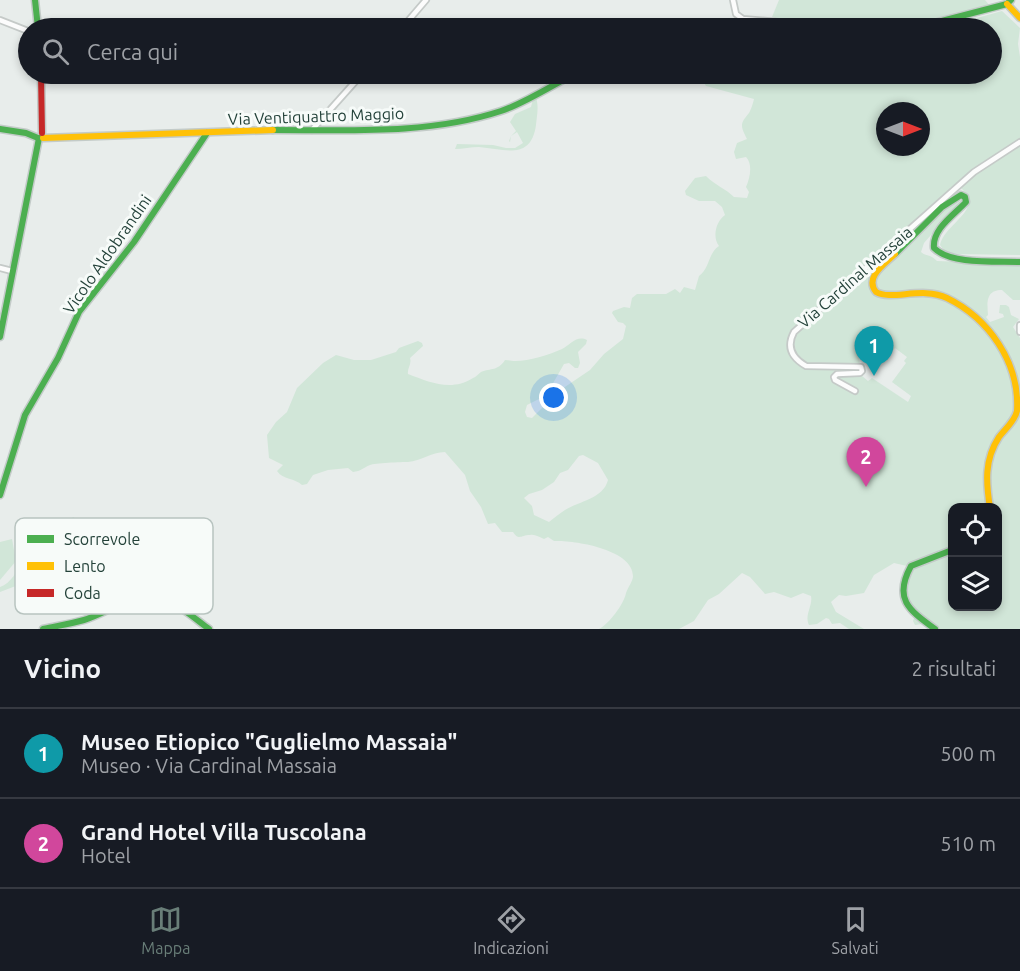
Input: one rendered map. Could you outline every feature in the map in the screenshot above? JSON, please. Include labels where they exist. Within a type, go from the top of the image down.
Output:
[{"type":"street","points":[[35,0],[37,18]]},
{"type":"street","points":[[411,18],[426,0]]},
{"type":"street","points":[[733,0],[736,14],[742,18]]},
{"type":"street","points":[[951,18],[1009,2],[1020,18]]},
{"type":"street","points":[[0,20],[18,28]]},
{"type":"street","points":[[0,337],[40,136],[40,84]]},
{"type":"street","points":[[312,130],[353,84]]},
{"type":"street","name":"Via Ventiquattro Maggio","points":[[0,129],[40,136],[91,137],[386,130],[459,122],[502,111],[554,84]]},
{"type":"street","name":"Vicolo Aldobrandini","points":[[0,495],[3,476],[25,415],[58,358],[79,312],[134,242],[207,133]]},
{"type":"street","name":"Via Cardinal Massaia","points":[[855,391],[836,381],[834,377],[837,374],[861,373],[860,366],[806,366],[793,356],[790,348],[790,339],[794,332],[957,193],[974,172],[1020,142]]},
{"type":"street","points":[[989,503],[985,477],[988,460],[997,441],[1013,420],[1019,405],[1018,376],[1011,355],[997,336],[948,299],[922,292],[882,294],[875,292],[871,285],[872,278],[957,193],[965,197],[966,202],[935,237],[932,244],[936,252],[953,260],[1020,262]]},
{"type":"street","points":[[0,268],[12,271]]},
{"type":"street","points":[[1020,325],[1020,332]]},
{"type":"street","points":[[934,629],[916,617],[908,606],[902,597],[902,583],[912,566],[948,552]]},
{"type":"street","points":[[43,629],[85,620],[100,614]]},
{"type":"street","points":[[186,614],[209,629]]},
{"type":"green space","points":[[779,0],[985,0],[990,6],[945,18],[772,17]]},
{"type":"green space","points":[[1002,11],[1020,28],[1018,44],[1020,139],[972,170],[954,187],[951,187],[919,224],[939,207],[944,208],[961,201],[924,243],[921,252],[937,261],[1020,264],[1020,300],[1013,300],[1002,290],[993,292],[990,294],[986,317],[990,322],[1004,317],[999,313],[1000,305],[1006,305],[1011,315],[1019,319],[1013,327],[1020,338],[1020,629],[937,629],[929,623],[915,625],[913,621],[917,610],[907,595],[910,579],[915,568],[939,558],[939,553],[907,566],[894,563],[874,575],[864,593],[839,595],[831,602],[836,612],[864,629],[849,629],[840,623],[832,624],[826,618],[817,624],[809,625],[807,618],[811,596],[803,593],[791,598],[774,592],[765,594],[750,577],[742,573],[719,594],[708,600],[694,621],[679,629],[599,629],[622,603],[633,578],[630,567],[623,559],[601,548],[574,542],[554,541],[548,537],[544,539],[534,535],[519,537],[513,532],[502,532],[495,523],[488,524],[481,507],[470,491],[465,475],[445,452],[413,461],[373,464],[353,472],[348,468],[328,470],[313,475],[307,484],[302,485],[282,476],[277,471],[283,465],[269,458],[267,435],[287,412],[297,388],[323,363],[336,355],[354,360],[371,360],[396,352],[399,348],[418,341],[423,346],[410,358],[408,374],[448,385],[465,382],[481,372],[497,368],[505,360],[533,359],[562,349],[577,339],[587,340],[578,352],[580,363],[578,368],[569,363],[564,364],[552,385],[541,398],[527,405],[525,412],[527,417],[532,418],[559,391],[590,370],[604,354],[623,339],[626,326],[618,322],[613,311],[624,307],[630,308],[632,298],[637,294],[666,294],[675,289],[680,293],[684,287],[695,290],[699,276],[719,246],[716,229],[719,221],[725,215],[722,207],[715,201],[699,201],[686,195],[685,191],[695,178],[706,176],[734,197],[747,198],[749,192],[746,187],[750,175],[750,163],[746,157],[736,159],[734,152],[737,143],[747,139],[742,125],[750,112],[754,99],[705,84],[1002,84],[1002,18],[977,18]],"holes":[[[895,348],[907,357],[904,361],[906,363],[892,382],[911,396],[908,402],[872,378],[868,381],[861,375],[859,357],[864,360],[875,356],[886,359]],[[583,455],[598,463],[608,480],[601,491],[565,510],[549,522],[534,515],[532,506],[524,498],[554,482],[560,473],[568,470],[579,456]]]},
{"type":"green space","points":[[536,97],[538,111],[533,136],[522,148],[515,150],[479,147],[455,149],[457,144],[515,148],[523,143],[517,132],[511,136],[516,131],[510,122],[515,114],[531,107]]},
{"type":"green space","points":[[1020,145],[1020,255],[945,252],[940,245],[943,237],[966,210],[969,203],[961,188],[976,173]]},
{"type":"green space","points":[[12,539],[15,562],[0,580],[0,542]]},
{"type":"green space","points":[[15,574],[15,586],[0,592],[0,587]]},
{"type":"traffic: fast","points":[[35,0],[37,18]]},
{"type":"traffic: fast","points":[[953,18],[1007,4],[1011,0]]},
{"type":"traffic: fast","points":[[273,130],[388,130],[445,124],[473,119],[510,108],[556,84]]},
{"type":"traffic: fast","points":[[0,129],[26,133],[38,138]]},
{"type":"traffic: fast","points":[[0,495],[25,415],[58,358],[79,312],[134,242],[207,133]]},
{"type":"traffic: fast","points":[[0,337],[39,138]]},
{"type":"traffic: fast","points":[[895,254],[942,207],[961,195],[965,197],[966,202],[940,229],[934,241],[934,248],[962,260],[1020,262]]},
{"type":"traffic: fast","points":[[935,629],[906,603],[904,587],[911,566],[948,552]]},
{"type":"traffic: fast","points":[[43,629],[84,620],[99,614]]},
{"type":"traffic: fast","points":[[189,614],[209,629]]},
{"type":"traffic: slow","points":[[1007,4],[1020,18]]},
{"type":"traffic: slow","points":[[43,138],[273,130]]},
{"type":"traffic: slow","points":[[895,254],[881,266],[874,276],[873,286],[876,292],[890,295],[928,293],[947,298],[976,317],[999,344],[1007,359],[1017,393],[1017,411],[1012,422],[999,437],[991,454],[987,481],[989,503]]},
{"type":"traffic: jam","points":[[41,84],[42,133]]},
{"type":"place","name":"Museo Etiopico \"Guglielmo Massaia\"","points":[[874,376]]},
{"type":"place","name":"Grand Hotel Villa Tuscolana","points":[[866,487]]}]
